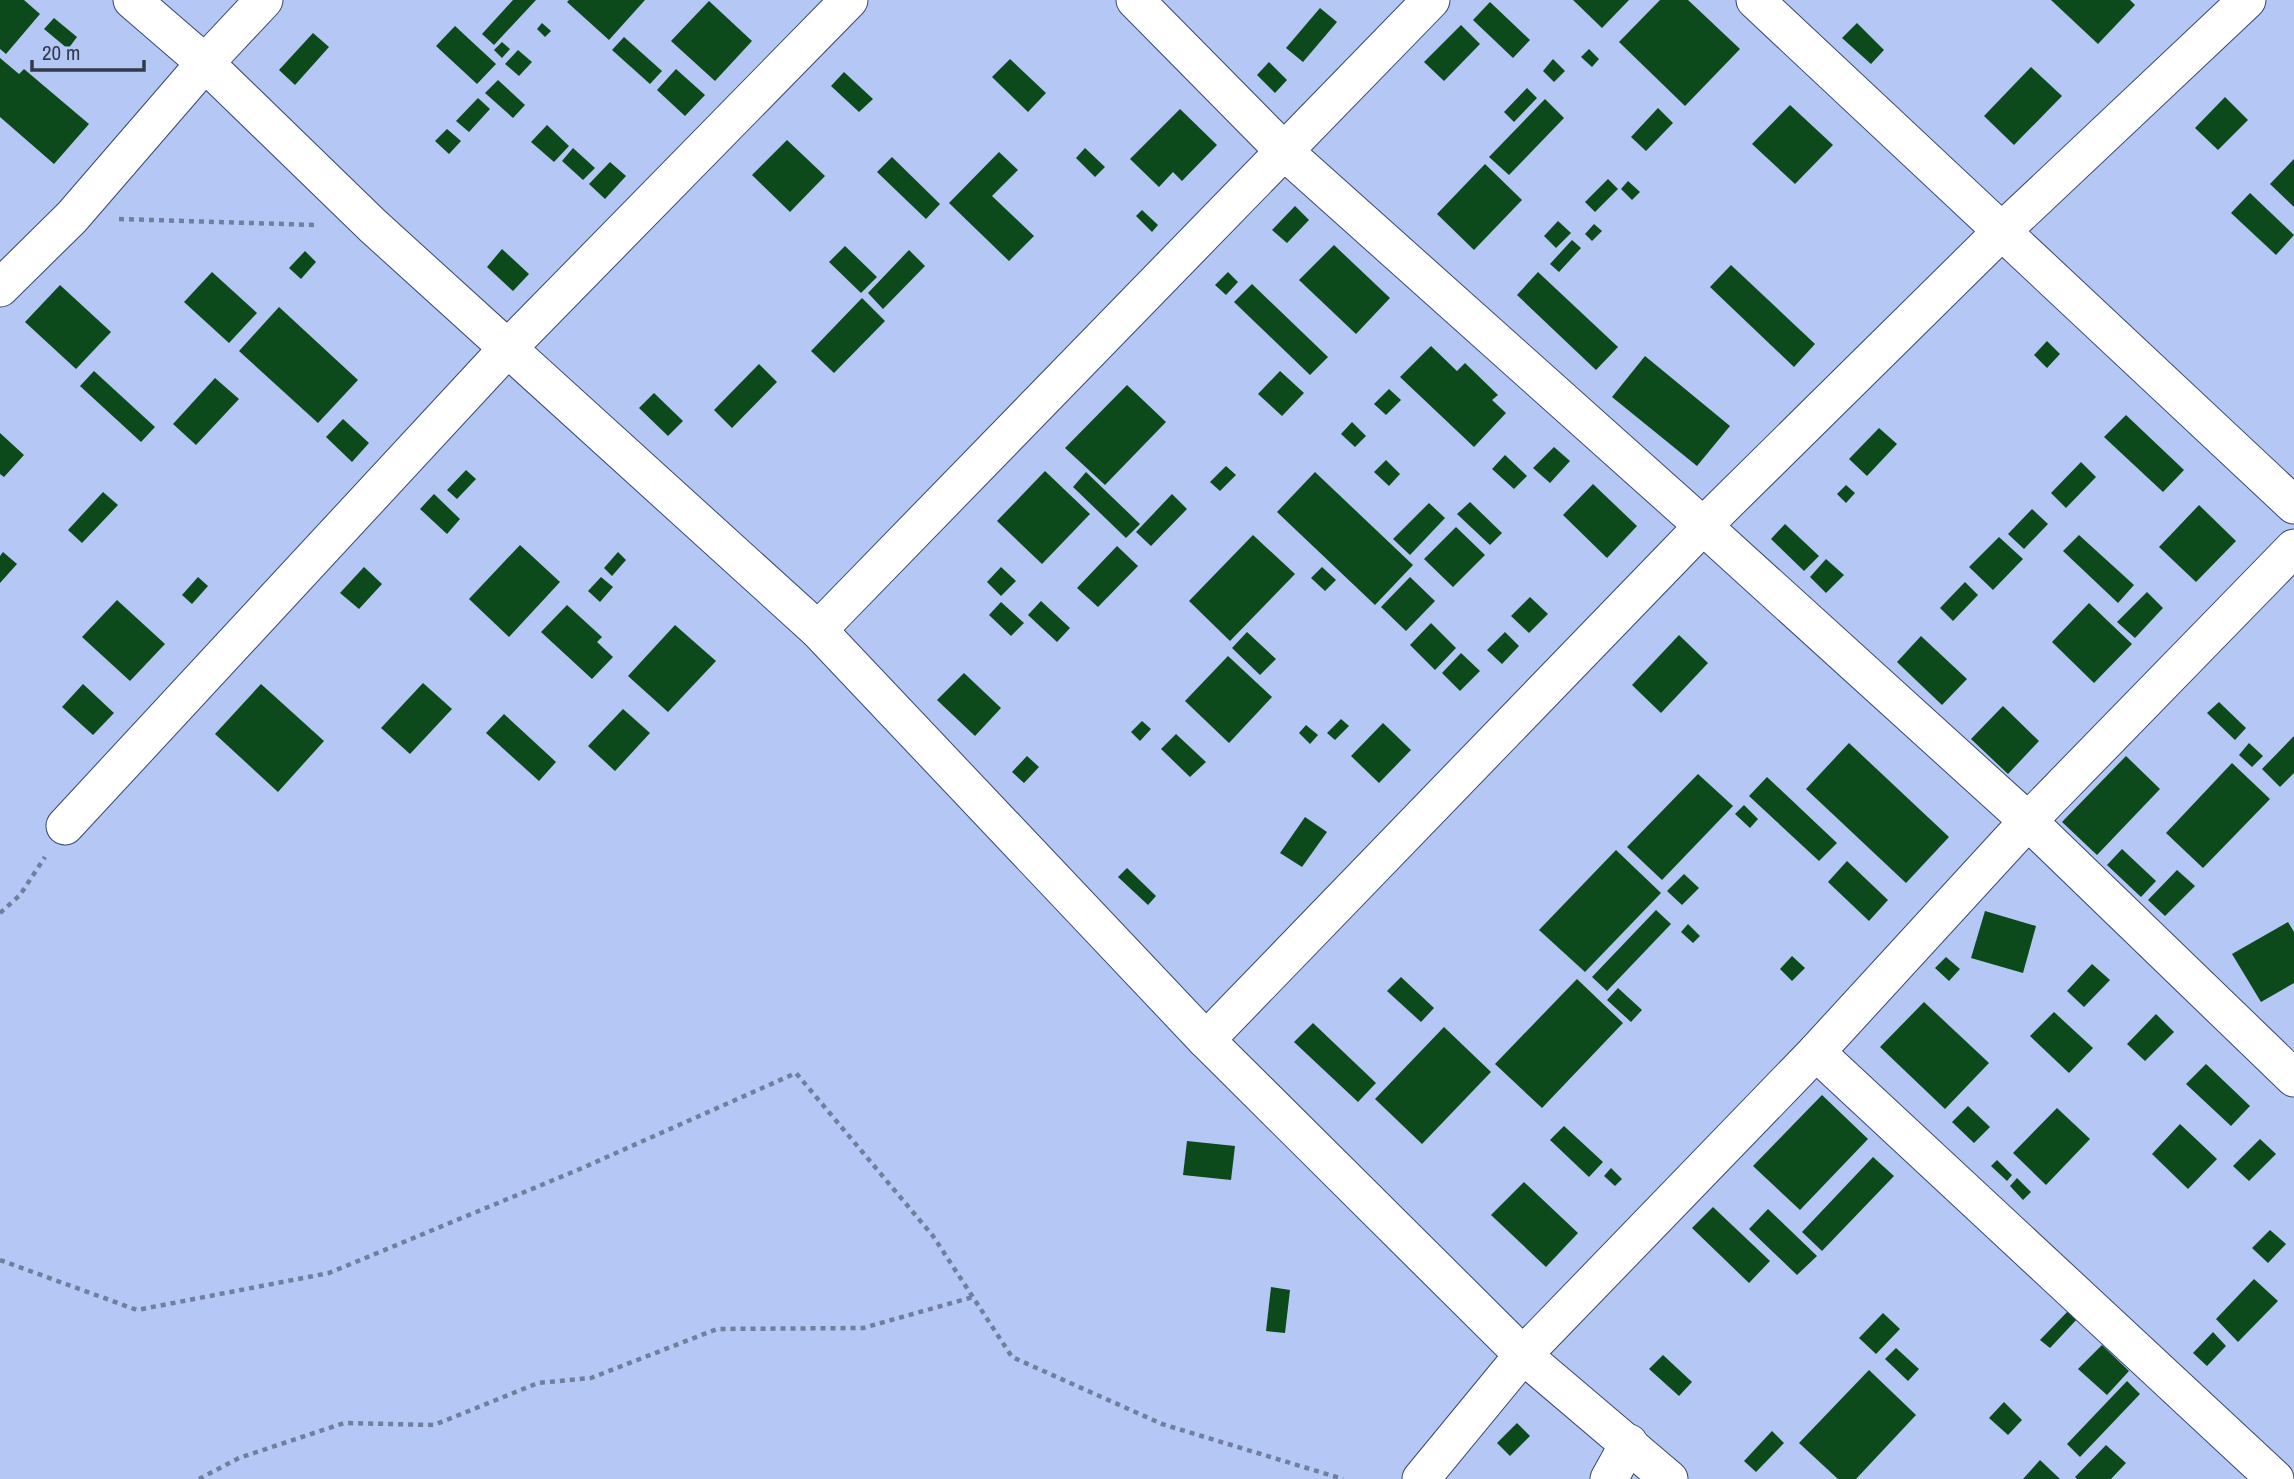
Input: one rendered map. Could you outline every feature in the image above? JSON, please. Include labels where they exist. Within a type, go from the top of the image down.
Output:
[{"type":"street","points":[[132,0],[205,63],[373,226],[818,630],[1206,1040],[1523,1354],[1669,1479]]},
{"type":"street","points":[[0,288],[72,217],[205,63],[264,0]]},
{"type":"street","points":[[65,825],[507,349],[849,0]]},
{"type":"street","points":[[1135,0],[1284,152],[2028,821],[2294,1079]]},
{"type":"street","points":[[818,630],[1431,0]]},
{"type":"street","points":[[1755,0],[2294,505]]},
{"type":"street","points":[[1206,1040],[1703,526],[2002,230],[2247,0]]},
{"type":"street","points":[[1421,1479],[1523,1354],[1815,1052],[2028,821],[2294,548]]},
{"type":"street","points":[[1815,1052],[2275,1479]]},
{"type":"street","points":[[1609,1479],[1629,1443]]},
{"type":"path","points":[[72,217],[373,226]]},
{"type":"path","points":[[0,913],[20,895],[65,825]]},
{"type":"path","points":[[0,1260],[137,1310],[329,1273],[580,1169],[796,1073],[933,1236],[1012,1357],[1162,1424],[1343,1479]]},
{"type":"path","points":[[199,1479],[239,1458],[344,1423],[434,1425],[538,1383],[591,1378],[717,1329],[863,1328],[974,1297]]},
{"type":"building","points":[[0,0],[24,0],[40,14],[6,54],[0,49]]},
{"type":"building","points":[[513,0],[536,0],[494,45],[482,34]]},
{"type":"building","points":[[645,0],[609,40],[567,2]]},
{"type":"building","points":[[1573,0],[1629,0],[1602,28]]},
{"type":"building","points":[[1660,0],[1688,0],[1740,49],[1685,106],[1619,42]]},
{"type":"building","points":[[2051,0],[2130,0],[2135,5],[2098,44]]},
{"type":"building","points":[[709,1],[752,41],[715,81],[671,41]]},
{"type":"building","points":[[1490,2],[1530,40],[1513,58],[1473,20]]},
{"type":"building","points":[[1320,8],[1337,22],[1303,62],[1286,48]]},
{"type":"building","points":[[54,18],[77,37],[68,49],[44,29]]},
{"type":"building","points":[[542,23],[551,31],[545,37],[537,29]]},
{"type":"building","points":[[1857,23],[1884,50],[1871,64],[1842,38]]},
{"type":"building","points":[[1461,25],[1480,44],[1444,81],[1424,62]]},
{"type":"building","points":[[455,26],[496,64],[477,84],[436,46]]},
{"type":"building","points":[[313,33],[329,47],[295,85],[279,70]]},
{"type":"building","points":[[624,37],[662,71],[650,84],[612,50]]},
{"type":"building","points":[[502,42],[510,49],[502,58],[494,50]]},
{"type":"building","points":[[1589,49],[1599,59],[1592,67],[1581,57]]},
{"type":"building","points":[[518,50],[532,62],[519,76],[505,64]]},
{"type":"building","points":[[0,58],[19,74],[24,69],[89,124],[54,164],[0,117]]},
{"type":"building","points":[[1010,59],[1046,93],[1028,112],[992,77]]},
{"type":"building","points":[[1553,59],[1565,71],[1554,82],[1543,71]]},
{"type":"building","points":[[1269,62],[1287,80],[1275,93],[1257,75]]},
{"type":"building","points":[[2031,67],[2062,96],[2014,145],[1984,116]]},
{"type":"building","points":[[676,69],[705,95],[685,116],[657,90]]},
{"type":"building","points":[[844,72],[873,99],[859,112],[831,86]]},
{"type":"building","points":[[498,80],[525,105],[513,118],[485,93]]},
{"type":"building","points":[[1527,88],[1537,98],[1514,122],[1504,112]]},
{"type":"building","points":[[2225,97],[2248,120],[2218,150],[2195,128]]},
{"type":"building","points":[[478,98],[490,109],[469,132],[456,121]]},
{"type":"building","points":[[1545,99],[1564,118],[1509,175],[1489,157]]},
{"type":"building","points":[[1790,105],[1833,145],[1795,184],[1752,144]]},
{"type":"building","points":[[1658,108],[1673,123],[1646,151],[1631,137]]},
{"type":"building","points":[[1180,109],[1217,145],[1182,181],[1173,172],[1159,187],[1130,159]]},
{"type":"building","points":[[547,125],[569,146],[554,162],[531,142]]},
{"type":"building","points":[[447,129],[461,141],[449,154],[435,141]]},
{"type":"building","points":[[787,140],[825,176],[790,212],[752,175]]},
{"type":"building","points":[[573,148],[595,168],[583,180],[562,161]]},
{"type":"building","points":[[1085,148],[1105,167],[1095,177],[1076,158]]},
{"type":"building","points":[[999,152],[1018,170],[992,196],[1034,236],[1009,261],[949,203]]},
{"type":"building","points":[[892,157],[940,204],[926,219],[877,172]]},
{"type":"building","points":[[2294,159],[2294,207],[2270,184]]},
{"type":"building","points":[[610,162],[626,176],[605,199],[589,184]]},
{"type":"building","points":[[1485,164],[1522,200],[1474,250],[1437,214]]},
{"type":"building","points":[[1608,179],[1618,189],[1595,212],[1585,202]]},
{"type":"building","points":[[1628,181],[1640,192],[1632,200],[1621,189]]},
{"type":"building","points":[[2250,193],[2294,235],[2276,255],[2231,213]]},
{"type":"building","points":[[1295,206],[1309,220],[1287,243],[1272,230]]},
{"type":"building","points":[[1142,210],[1158,225],[1152,232],[1136,216]]},
{"type":"building","points":[[1558,221],[1571,233],[1556,248],[1544,236]]},
{"type":"building","points":[[1594,224],[1602,231],[1592,241],[1585,234]]},
{"type":"building","points":[[1572,240],[1581,248],[1559,272],[1550,264]]},
{"type":"building","points":[[1334,245],[1390,298],[1356,334],[1299,280]]},
{"type":"building","points":[[845,246],[877,277],[861,293],[829,262]]},
{"type":"building","points":[[502,249],[529,274],[513,291],[487,267]]},
{"type":"building","points":[[909,250],[925,266],[883,309],[868,293]]},
{"type":"building","points":[[305,251],[316,262],[301,279],[289,268]]},
{"type":"building","points":[[1731,265],[1815,344],[1794,367],[1710,287]]},
{"type":"building","points":[[212,272],[257,313],[229,343],[184,302]]},
{"type":"building","points":[[1228,272],[1238,282],[1226,295],[1215,285]]},
{"type":"building","points":[[1538,272],[1618,347],[1596,370],[1517,295]]},
{"type":"building","points":[[1252,284],[1328,357],[1310,375],[1234,302]]},
{"type":"building","points":[[60,285],[111,332],[76,369],[25,322]]},
{"type":"building","points":[[862,298],[885,321],[834,373],[811,351]]},
{"type":"building","points":[[279,307],[358,380],[318,423],[239,351]]},
{"type":"building","points":[[2047,341],[2060,354],[2047,368],[2034,355]]},
{"type":"building","points":[[1431,346],[1457,371],[1465,363],[1498,395],[1492,400],[1506,413],[1474,447],[1400,377]]},
{"type":"building","points":[[1645,356],[1730,426],[1697,466],[1612,397]]},
{"type":"building","points":[[759,364],[777,382],[732,428],[714,410]]},
{"type":"building","points":[[94,371],[155,427],[141,442],[80,386]]},
{"type":"building","points":[[1280,371],[1304,393],[1282,416],[1258,394]]},
{"type":"building","points":[[215,378],[239,399],[196,445],[173,424]]},
{"type":"building","points":[[1127,385],[1166,422],[1105,485],[1065,448]]},
{"type":"building","points":[[1389,389],[1401,400],[1386,415],[1374,404]]},
{"type":"building","points":[[654,393],[683,421],[668,436],[639,408]]},
{"type":"building","points":[[2126,415],[2184,470],[2163,492],[2104,437]]},
{"type":"building","points":[[343,419],[369,443],[352,462],[326,437]]},
{"type":"building","points":[[1352,422],[1366,436],[1355,447],[1341,434]]},
{"type":"building","points":[[1879,428],[1897,444],[1867,476],[1849,459]]},
{"type":"building","points":[[0,433],[24,455],[4,477],[0,474]]},
{"type":"building","points":[[1554,447],[1570,461],[1550,483],[1533,468]]},
{"type":"building","points":[[1505,455],[1527,476],[1514,489],[1492,469]]},
{"type":"building","points":[[1386,460],[1400,474],[1389,486],[1374,472]]},
{"type":"building","points":[[2081,462],[2096,477],[2066,508],[2051,493]]},
{"type":"building","points":[[1226,466],[1236,475],[1220,491],[1210,482]]},
{"type":"building","points":[[466,470],[476,479],[457,499],[447,490]]},
{"type":"building","points":[[1045,471],[1090,514],[1042,564],[997,521]]},
{"type":"building","points":[[1086,472],[1140,524],[1126,538],[1073,487]]},
{"type":"building","points":[[1315,472],[1413,565],[1375,605],[1277,512]]},
{"type":"building","points":[[1593,484],[1637,526],[1607,558],[1563,515]]},
{"type":"building","points":[[1846,485],[1855,493],[1846,503],[1837,494]]},
{"type":"building","points":[[103,492],[118,505],[82,543],[68,530]]},
{"type":"building","points":[[434,494],[460,519],[447,534],[420,509]]},
{"type":"building","points":[[1172,494],[1187,509],[1151,546],[1136,532]]},
{"type":"building","points":[[1470,502],[1502,533],[1490,545],[1457,514]]},
{"type":"building","points":[[1429,503],[1445,518],[1410,555],[1393,539]]},
{"type":"building","points":[[2199,505],[2236,541],[2196,582],[2159,547]]},
{"type":"building","points":[[2032,509],[2048,524],[2024,549],[2008,534]]},
{"type":"building","points":[[1785,524],[1819,556],[1804,571],[1771,539]]},
{"type":"building","points":[[1456,527],[1485,555],[1453,587],[1424,559]]},
{"type":"building","points":[[1253,535],[1295,574],[1230,641],[1189,601]]},
{"type":"building","points":[[2079,535],[2134,585],[2118,603],[2063,551]]},
{"type":"building","points":[[1999,537],[2023,559],[1993,590],[1969,567]]},
{"type":"building","points":[[520,545],[560,582],[509,637],[469,599]]},
{"type":"building","points":[[1117,546],[1138,566],[1098,607],[1077,588]]},
{"type":"building","points":[[3,552],[17,564],[0,583],[0,556]]},
{"type":"building","points":[[618,552],[626,560],[612,576],[604,568]]},
{"type":"building","points":[[1826,559],[1844,575],[1826,593],[1810,577]]},
{"type":"building","points":[[364,567],[382,584],[359,609],[340,593]]},
{"type":"building","points":[[1001,567],[1016,581],[1001,596],[987,582]]},
{"type":"building","points":[[1322,567],[1336,580],[1325,591],[1311,578]]},
{"type":"building","points":[[198,577],[208,586],[192,604],[182,595]]},
{"type":"building","points":[[601,577],[613,587],[600,602],[588,591]]},
{"type":"building","points":[[1410,577],[1435,601],[1406,631],[1381,607]]},
{"type":"building","points":[[1965,582],[1978,595],[1953,621],[1940,608]]},
{"type":"building","points":[[2147,592],[2163,608],[2135,638],[2117,622]]},
{"type":"building","points":[[1530,597],[1548,614],[1529,633],[1511,616]]},
{"type":"building","points":[[117,600],[165,644],[130,681],[82,637]]},
{"type":"building","points":[[1041,601],[1070,628],[1057,642],[1028,615]]},
{"type":"building","points":[[1001,602],[1024,623],[1011,636],[989,615]]},
{"type":"building","points":[[2089,603],[2132,644],[2094,683],[2052,642]]},
{"type":"building","points":[[567,605],[602,637],[597,642],[613,657],[592,679],[541,632]]},
{"type":"building","points":[[1431,623],[1456,648],[1435,670],[1410,645]]},
{"type":"building","points":[[675,625],[716,661],[668,712],[628,676]]},
{"type":"building","points":[[1247,632],[1276,659],[1260,675],[1232,648]]},
{"type":"building","points":[[1505,632],[1519,646],[1502,664],[1487,650]]},
{"type":"building","points":[[1679,635],[1708,663],[1661,713],[1632,685]]},
{"type":"building","points":[[1921,636],[1967,679],[1942,705],[1897,662]]},
{"type":"building","points":[[1461,653],[1480,671],[1460,691],[1442,673]]},
{"type":"building","points":[[1228,656],[1272,697],[1229,743],[1185,701]]},
{"type":"building","points":[[964,673],[1001,708],[975,736],[937,700]]},
{"type":"building","points":[[423,683],[452,709],[410,754],[381,728]]},
{"type":"building","points":[[83,684],[114,713],[93,735],[62,707]]},
{"type":"building","points":[[261,684],[324,741],[278,792],[215,734]]},
{"type":"building","points":[[2219,702],[2246,728],[2235,740],[2207,713]]},
{"type":"building","points":[[2003,706],[2039,741],[2008,774],[1971,739]]},
{"type":"building","points":[[623,709],[650,733],[615,771],[588,746]]},
{"type":"building","points":[[504,714],[556,762],[539,781],[486,733]]},
{"type":"building","points":[[1341,719],[1349,726],[1335,740],[1327,733]]},
{"type":"building","points":[[1142,721],[1151,729],[1140,741],[1131,732]]},
{"type":"building","points":[[1383,723],[1411,750],[1379,783],[1351,756]]},
{"type":"building","points":[[1306,725],[1318,735],[1310,744],[1299,733]]},
{"type":"building","points":[[1176,734],[1206,762],[1190,777],[1161,749]]},
{"type":"building","points":[[2294,736],[2294,773],[2280,787],[2262,769]]},
{"type":"building","points":[[1849,743],[1949,837],[1906,883],[1806,789]]},
{"type":"building","points":[[2249,743],[2263,756],[2252,767],[2239,755]]},
{"type":"building","points":[[1027,756],[1039,767],[1024,783],[1012,772]]},
{"type":"building","points":[[2126,756],[2160,789],[2097,855],[2062,822]]},
{"type":"building","points":[[2232,763],[2270,799],[2203,868],[2166,833]]},
{"type":"building","points":[[1698,774],[1733,806],[1662,880],[1627,847]]},
{"type":"building","points":[[1767,777],[1837,843],[1819,861],[1749,796]]},
{"type":"building","points":[[1744,805],[1758,819],[1750,828],[1735,814]]},
{"type":"building","points":[[1305,817],[1327,832],[1302,867],[1280,853]]},
{"type":"building","points":[[2122,849],[2156,881],[2141,897],[2107,865]]},
{"type":"building","points":[[1616,850],[1661,893],[1585,972],[1539,930]]},
{"type":"building","points":[[1847,861],[1888,900],[1869,921],[1828,882]]},
{"type":"building","points":[[1127,868],[1156,896],[1148,905],[1118,877]]},
{"type":"building","points":[[2177,870],[2195,886],[2165,916],[2148,900]]},
{"type":"building","points":[[1684,874],[1699,888],[1682,905],[1667,891]]},
{"type":"building","points":[[1656,910],[1671,924],[1607,991],[1592,977]]},
{"type":"building","points":[[1985,911],[2036,926],[2023,973],[1971,958]]},
{"type":"building","points":[[2288,922],[2294,932],[2294,983],[2261,1002],[2232,954]]},
{"type":"building","points":[[1688,924],[1700,936],[1693,943],[1681,932]]},
{"type":"building","points":[[1792,956],[1805,968],[1792,981],[1780,969]]},
{"type":"building","points":[[1946,957],[1960,969],[1949,981],[1935,968]]},
{"type":"building","points":[[2092,964],[2110,980],[2084,1007],[2067,991]]},
{"type":"building","points":[[1401,977],[1434,1008],[1421,1022],[1387,991]]},
{"type":"building","points":[[1577,979],[1623,1023],[1542,1108],[1495,1064]]},
{"type":"building","points":[[1618,988],[1642,1010],[1631,1022],[1607,1000]]},
{"type":"building","points":[[1924,1002],[1989,1063],[1945,1109],[1880,1047]]},
{"type":"building","points":[[2054,1012],[2093,1048],[2069,1073],[2030,1036]]},
{"type":"building","points":[[2156,1014],[2174,1032],[2145,1061],[2127,1044]]},
{"type":"building","points":[[1313,1023],[1376,1083],[1358,1102],[1294,1042]]},
{"type":"building","points":[[1444,1027],[1491,1072],[1422,1144],[1375,1099]]},
{"type":"building","points":[[2206,1064],[2250,1106],[2231,1126],[2186,1084]]},
{"type":"building","points":[[1822,1095],[1868,1139],[1800,1210],[1753,1166]]},
{"type":"building","points":[[1968,1106],[1990,1127],[1974,1143],[1952,1122]]},
{"type":"building","points":[[2057,1108],[2090,1139],[2046,1185],[2013,1153]]},
{"type":"building","points":[[2180,1124],[2217,1159],[2188,1189],[2152,1154]]},
{"type":"building","points":[[1564,1126],[1603,1162],[1589,1177],[1550,1140]]},
{"type":"building","points":[[2260,1139],[2276,1154],[2249,1181],[2233,1166]]},
{"type":"building","points":[[1187,1141],[1235,1146],[1231,1180],[1183,1175]]},
{"type":"building","points":[[1873,1157],[1894,1176],[1822,1251],[1802,1232]]},
{"type":"building","points":[[1997,1160],[2012,1175],[2007,1181],[1991,1166]]},
{"type":"building","points":[[1611,1168],[1622,1179],[1615,1186],[1604,1176]]},
{"type":"building","points":[[2017,1178],[2031,1192],[2023,1200],[2010,1186]]},
{"type":"building","points":[[1524,1182],[1578,1233],[1546,1267],[1491,1215]]},
{"type":"building","points":[[1713,1207],[1770,1261],[1749,1283],[1692,1228]]},
{"type":"building","points":[[1768,1209],[1817,1256],[1797,1275],[1749,1229]]},
{"type":"building","points":[[2270,1230],[2286,1244],[2268,1263],[2252,1248]]},
{"type":"building","points":[[2254,1279],[2278,1301],[2238,1342],[2216,1319]]},
{"type":"building","points":[[1271,1287],[1290,1290],[1285,1333],[1266,1331]]},
{"type":"building","points":[[2070,1309],[2079,1317],[2050,1348],[2040,1340]]},
{"type":"building","points":[[1883,1313],[1900,1329],[1876,1354],[1859,1338]]},
{"type":"building","points":[[2213,1332],[2226,1346],[2207,1366],[2193,1353]]},
{"type":"building","points":[[2102,1345],[2129,1371],[2107,1395],[2078,1369]]},
{"type":"building","points":[[1896,1348],[1919,1369],[1908,1381],[1885,1359]]},
{"type":"building","points":[[1663,1355],[1692,1382],[1679,1396],[1649,1369]]},
{"type":"building","points":[[1869,1370],[1916,1415],[1856,1479],[1838,1479],[1799,1443]]},
{"type":"building","points":[[2127,1381],[2140,1394],[2080,1457],[2067,1444]]},
{"type":"building","points":[[2004,1402],[2022,1420],[2008,1435],[1989,1418]]},
{"type":"building","points":[[1517,1423],[1530,1436],[1510,1456],[1497,1443]]},
{"type":"building","points":[[1772,1431],[1784,1443],[1756,1472],[1744,1461]]},
{"type":"building","points":[[2106,1445],[2126,1463],[2111,1479],[2077,1479],[2075,1477]]},
{"type":"building","points":[[2040,1460],[2060,1479],[2023,1479]]}]
